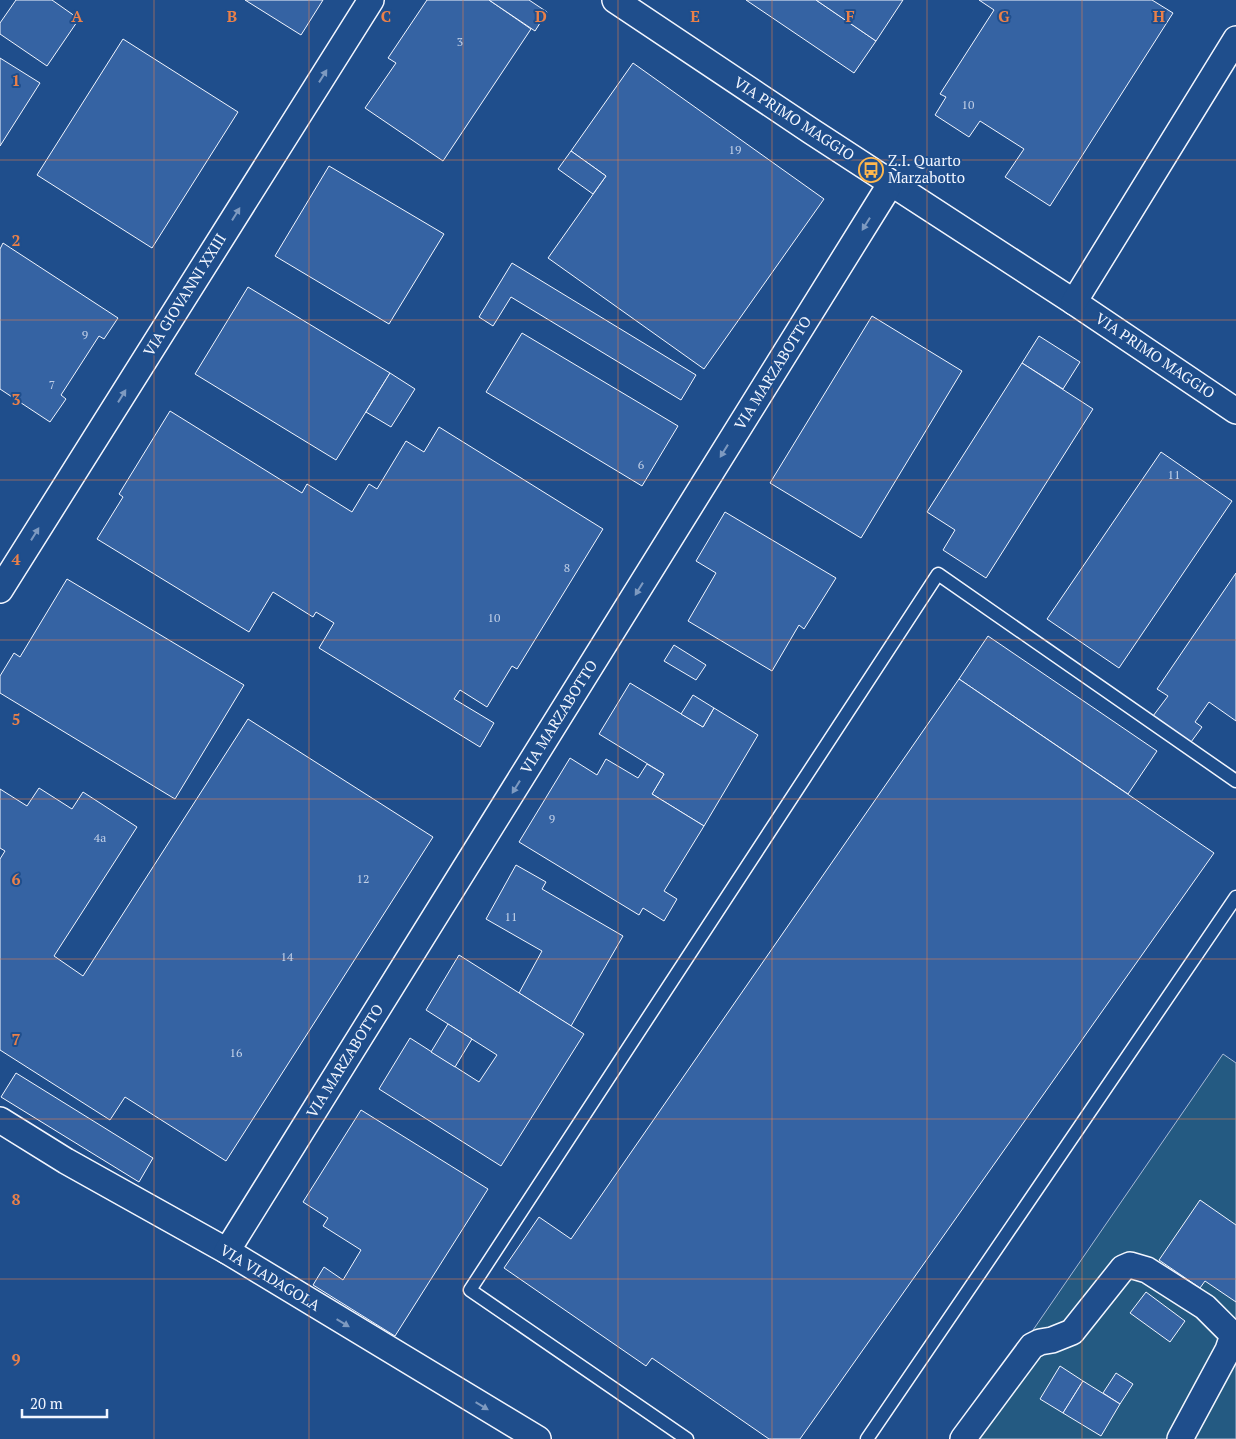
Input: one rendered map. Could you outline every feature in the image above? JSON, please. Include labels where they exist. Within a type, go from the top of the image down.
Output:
[{"type":"street","name":"VIA GIOVANNI XXIII","points":[[0,590],[371,0]]},
{"type":"street","name":"VIA PRIMO MAGGIO","points":[[615,0],[1236,411]]},
{"type":"street","points":[[1074,302],[1236,39]]},
{"type":"street","name":"VIA MARZABOTTO","points":[[227,1252],[891,183]]},
{"type":"street","name":"VIA VIADAGOLA","points":[[0,1120],[66,1161],[227,1252],[538,1439]]},
{"type":"street","points":[[963,1439],[1032,1346],[1072,1332],[1123,1268],[1130,1265],[1147,1270],[1206,1307],[1233,1335],[1228,1350],[1180,1439]]},
{"type":"lane","points":[[687,1439],[470,1290],[938,574],[1236,782]]},
{"type":"lane","points":[[866,1439],[1236,897]]},
{"type":"shaded area","points":[[1223,1054],[1236,1063],[1236,1439],[958,1439]]},
{"type":"building","points":[[16,0],[52,0],[79,19],[47,66],[0,34],[0,23]]},
{"type":"building","points":[[245,0],[323,0],[301,35]]},
{"type":"building","points":[[427,0],[489,0],[531,29],[443,161],[365,108],[396,63],[388,58]]},
{"type":"building","points":[[489,0],[529,0],[547,12],[535,31]]},
{"type":"building","points":[[746,0],[816,0],[876,41],[854,73]]},
{"type":"building","points":[[816,0],[903,0],[876,41]]},
{"type":"building","points":[[979,0],[1152,0],[1173,13],[1050,206],[1005,177],[1024,149],[980,121],[969,137],[935,115],[946,97],[940,94],[994,10]]},
{"type":"building","points":[[123,39],[238,112],[152,248],[37,175]]},
{"type":"building","points":[[0,58],[40,83],[0,146]]},
{"type":"building","points":[[633,63],[824,199],[704,369],[548,258],[606,176],[571,151]]},
{"type":"building","points":[[571,151],[606,176],[593,194],[558,169]]},
{"type":"building","points":[[329,166],[444,234],[389,324],[275,256]]},
{"type":"building","points":[[3,243],[118,318],[104,339],[99,336],[61,395],[66,399],[50,422],[0,389],[0,249]]},
{"type":"building","points":[[512,263],[696,375],[681,400],[511,297],[493,326],[479,317]]},
{"type":"building","points":[[248,287],[390,373],[336,460],[195,374]]},
{"type":"building","points":[[872,316],[962,371],[861,538],[770,483]]},
{"type":"building","points":[[522,333],[678,426],[642,486],[486,392]]},
{"type":"building","points":[[1039,336],[1080,362],[1063,389],[1022,363]]},
{"type":"building","points":[[1022,363],[1093,409],[986,578],[943,550],[955,530],[927,512]]},
{"type":"building","points":[[390,373],[415,389],[391,427],[366,412]]},
{"type":"building","points":[[170,411],[302,493],[307,484],[352,512],[369,484],[377,489],[406,441],[424,452],[439,427],[603,529],[517,669],[512,666],[487,707],[460,690],[454,699],[494,723],[480,747],[319,648],[334,623],[316,612],[313,617],[273,592],[249,632],[97,539],[123,497],[119,494]]},
{"type":"building","points":[[1161,452],[1232,501],[1119,668],[1047,619]]},
{"type":"building","points":[[725,512],[836,578],[804,629],[799,625],[772,671],[688,621],[716,573],[696,561]]},
{"type":"building","points":[[1236,573],[1236,721],[1209,702],[1195,722],[1202,727],[1191,742],[1153,716],[1168,696],[1157,689]]},
{"type":"building","points":[[67,579],[244,685],[175,799],[0,693],[0,676],[14,653],[20,657]]},
{"type":"building","points":[[988,636],[1157,751],[1128,794],[959,679]]},
{"type":"building","points":[[674,645],[706,665],[696,680],[664,661]]},
{"type":"building","points":[[959,679],[1214,853],[800,1439],[769,1439],[652,1358],[646,1366],[504,1268],[539,1217],[571,1239]]},
{"type":"building","points":[[630,683],[703,727],[714,708],[758,735],[704,826],[652,794],[664,774],[599,734]]},
{"type":"building","points":[[693,695],[714,708],[703,727],[681,714]]},
{"type":"building","points":[[248,719],[433,837],[226,1161],[125,1097],[110,1120],[0,1050],[0,859],[5,851],[0,848],[0,789],[27,806],[39,788],[72,809],[83,792],[137,827],[54,956],[83,976]]},
{"type":"building","points":[[570,758],[597,775],[606,759],[638,778],[647,764],[664,774],[652,794],[704,826],[664,891],[677,899],[664,921],[643,908],[639,915],[519,842]]},
{"type":"building","points":[[516,865],[546,882],[542,889],[623,936],[571,1026],[519,993],[542,951],[486,919]]},
{"type":"building","points":[[459,955],[584,1034],[501,1166],[379,1089],[410,1038],[479,1082],[497,1055],[426,1010]]},
{"type":"building","points":[[448,1024],[472,1039],[455,1067],[431,1052]]},
{"type":"building","points":[[16,1073],[153,1158],[139,1182],[1,1097]]},
{"type":"building","points":[[361,1110],[488,1189],[395,1336],[313,1285],[324,1267],[343,1280],[361,1250],[323,1226],[328,1218],[303,1202]]},
{"type":"building","points":[[1200,1200],[1236,1225],[1236,1302],[1205,1281],[1200,1288],[1159,1260]]},
{"type":"building","points":[[1146,1292],[1185,1321],[1170,1342],[1130,1313]]},
{"type":"building","points":[[1060,1366],[1083,1381],[1063,1413],[1040,1399]]},
{"type":"building","points":[[1116,1373],[1133,1384],[1120,1404],[1103,1393]]},
{"type":"building","points":[[1083,1381],[1120,1404],[1101,1436],[1063,1413]]},
{"type":"place","name":"Z.I. Quarto Marzabotto","points":[[871,170]]}]
